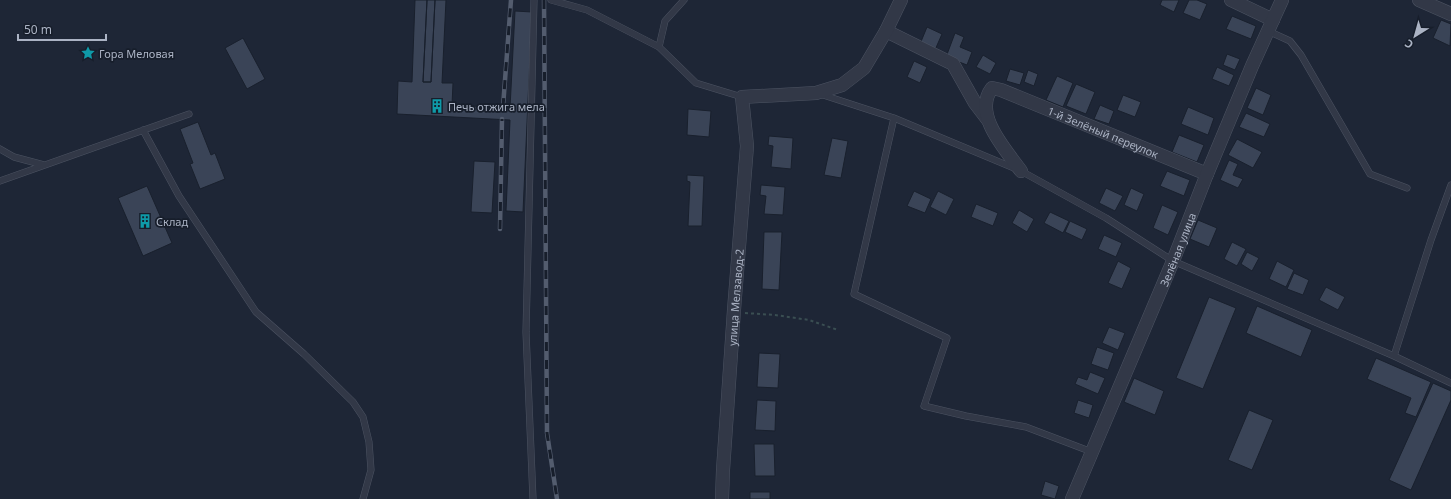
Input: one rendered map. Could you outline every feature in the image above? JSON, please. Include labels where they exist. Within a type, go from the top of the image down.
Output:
[{"type":"street","points":[[742,97],[816,93],[842,85],[864,68],[886,31],[901,0]]},
{"type":"street","points":[[1231,0],[1271,26]]},
{"type":"street","name":"Зелёная улица","points":[[1072,499],[1173,261],[1207,174],[1282,0]]},
{"type":"street","points":[[1419,0],[1451,14]]},
{"type":"street","points":[[886,31],[953,64],[975,103],[989,121],[1001,144],[1021,171]]},
{"type":"street","name":"1-й Зелёный переулок","points":[[989,121],[986,112],[987,94],[992,88],[1001,90],[1207,174]]},
{"type":"street","name":"улица Мелзавод-2","points":[[722,499],[734,310],[747,146],[742,97]]},
{"type":"lane","points":[[533,499],[526,332],[534,0]]},
{"type":"lane","points":[[551,0],[587,10],[659,47],[696,83],[742,97]]},
{"type":"lane","points":[[659,47],[665,21],[684,0]]},
{"type":"lane","points":[[1271,26],[1290,41],[1301,55],[1370,174],[1408,188]]},
{"type":"lane","points":[[816,93],[894,118],[1021,171],[1106,218],[1173,261],[1394,356],[1451,383]]},
{"type":"lane","points":[[0,181],[189,114]]},
{"type":"lane","points":[[894,118],[854,294],[948,338],[924,406],[966,416],[1026,427],[1092,452]]},
{"type":"lane","points":[[143,130],[179,196],[256,312],[304,354],[347,396],[364,417],[369,442],[371,470],[363,499]]},
{"type":"lane","points":[[0,149],[14,157],[44,165]]},
{"type":"lane","points":[[1394,356],[1431,240],[1451,185]]},
{"type":"path","points":[[734,310],[747,313],[809,320],[838,330]]},
{"type":"building","name":"Печь отжига мела","points":[[415,0],[427,0],[423,82],[431,82],[435,0],[446,0],[442,83],[453,83],[452,105],[510,108],[515,11],[532,12],[523,212],[506,211],[510,120],[397,114],[398,81],[412,82]]},
{"type":"building","name":"Печь отжига мела","points":[[427,0],[435,0],[431,82],[423,82]]},
{"type":"building","points":[[1162,0],[1179,0],[1174,12],[1160,5]]},
{"type":"building","points":[[1189,0],[1197,0],[1207,4],[1200,20],[1183,13]]},
{"type":"building","points":[[1232,16],[1256,26],[1251,39],[1226,29]]},
{"type":"building","points":[[1441,20],[1451,24],[1450,46],[1433,38]]},
{"type":"building","points":[[927,27],[942,34],[935,50],[920,44]]},
{"type":"building","points":[[955,33],[964,37],[960,47],[972,52],[967,65],[946,57]]},
{"type":"building","points":[[243,38],[265,79],[247,89],[225,48]]},
{"type":"building","points":[[1227,54],[1240,59],[1235,70],[1223,65]]},
{"type":"building","points":[[983,55],[996,63],[990,74],[976,67]]},
{"type":"building","points":[[914,61],[927,67],[920,83],[907,77]]},
{"type":"building","points":[[1217,67],[1234,75],[1229,86],[1212,79]]},
{"type":"building","points":[[1010,69],[1024,73],[1020,85],[1006,81]]},
{"type":"building","points":[[1028,70],[1038,74],[1034,86],[1024,82]]},
{"type":"building","points":[[1057,76],[1073,83],[1063,107],[1046,100]]},
{"type":"building","points":[[1076,84],[1095,92],[1086,114],[1066,106]]},
{"type":"building","points":[[1256,88],[1271,95],[1263,115],[1247,108]]},
{"type":"building","points":[[1123,95],[1141,102],[1135,117],[1117,110]]},
{"type":"building","points":[[1100,105],[1114,111],[1109,124],[1094,119]]},
{"type":"building","points":[[1188,107],[1214,118],[1208,135],[1181,124]]},
{"type":"building","points":[[688,109],[711,111],[709,137],[687,135]]},
{"type":"building","points":[[1246,113],[1270,124],[1264,137],[1239,127]]},
{"type":"building","name":"Склад","points":[[198,122],[211,155],[215,153],[225,179],[200,189],[190,164],[193,163],[180,129]]},
{"type":"building","points":[[1179,135],[1204,145],[1197,162],[1172,152]]},
{"type":"building","points":[[769,136],[793,138],[791,169],[771,167],[773,146],[768,145]]},
{"type":"building","points":[[832,138],[848,141],[841,178],[824,175]]},
{"type":"building","points":[[1237,139],[1262,152],[1253,168],[1228,155]]},
{"type":"building","points":[[1229,160],[1238,164],[1233,175],[1243,179],[1238,188],[1220,180]]},
{"type":"building","points":[[474,161],[495,162],[492,213],[471,212]]},
{"type":"building","points":[[1167,171],[1190,180],[1184,196],[1160,186]]},
{"type":"building","points":[[687,175],[704,176],[702,226],[688,226],[690,182],[687,181]]},
{"type":"building","points":[[761,185],[785,187],[783,215],[764,214],[766,196],[760,195]]},
{"type":"building","name":"Склад","points":[[147,186],[172,243],[143,256],[118,198]]},
{"type":"building","points":[[1106,188],[1123,196],[1115,211],[1099,203]]},
{"type":"building","points":[[1131,188],[1144,194],[1137,211],[1124,205]]},
{"type":"building","points":[[914,191],[931,199],[925,213],[907,206]]},
{"type":"building","points":[[938,191],[954,199],[946,215],[930,207]]},
{"type":"building","points":[[976,204],[998,213],[993,226],[971,217]]},
{"type":"building","points":[[1162,205],[1178,212],[1168,235],[1153,228]]},
{"type":"building","points":[[1019,210],[1034,219],[1027,232],[1012,223]]},
{"type":"building","points":[[1050,212],[1069,221],[1063,233],[1044,223]]},
{"type":"building","points":[[1198,220],[1217,228],[1209,247],[1190,239]]},
{"type":"building","points":[[1070,221],[1087,229],[1082,240],[1065,232]]},
{"type":"building","points":[[764,232],[782,232],[779,290],[762,289]]},
{"type":"building","points":[[1104,235],[1122,243],[1116,257],[1098,249]]},
{"type":"building","points":[[1232,242],[1246,249],[1237,266],[1224,259]]},
{"type":"building","points":[[1247,252],[1259,258],[1252,271],[1241,264]]},
{"type":"building","points":[[1118,261],[1131,268],[1122,289],[1108,283]]},
{"type":"building","points":[[1277,261],[1294,270],[1286,287],[1269,279]]},
{"type":"building","points":[[1294,273],[1309,280],[1303,295],[1287,289]]},
{"type":"building","points":[[1326,287],[1345,297],[1338,310],[1319,300]]},
{"type":"building","points":[[1209,297],[1236,308],[1203,389],[1176,378]]},
{"type":"building","points":[[1257,306],[1312,330],[1301,357],[1246,333]]},
{"type":"building","points":[[1109,327],[1125,333],[1118,350],[1102,343]]},
{"type":"building","points":[[1097,347],[1114,353],[1108,370],[1091,364]]},
{"type":"building","points":[[759,353],[780,354],[778,388],[757,387]]},
{"type":"building","points":[[1376,358],[1431,382],[1416,417],[1405,413],[1411,398],[1367,379]]},
{"type":"building","points":[[1090,372],[1105,378],[1098,394],[1075,384],[1078,377],[1087,380]]},
{"type":"building","points":[[1134,378],[1164,391],[1155,415],[1124,402]]},
{"type":"building","points":[[1433,383],[1451,391],[1451,400],[1411,490],[1389,480]]},
{"type":"building","points":[[757,400],[776,401],[775,431],[755,430]]},
{"type":"building","points":[[1078,400],[1093,405],[1089,418],[1074,413]]},
{"type":"building","points":[[1249,410],[1273,420],[1252,470],[1228,460]]},
{"type":"building","points":[[754,444],[774,444],[775,476],[755,476]]},
{"type":"building","points":[[1045,481],[1059,486],[1055,499],[1041,495]]},
{"type":"building","points":[[750,492],[770,492],[770,499],[750,499]]},
{"type":"railway","points":[[503,107],[511,0]]},
{"type":"railway","points":[[544,0],[547,433],[557,499]]},
{"type":"railway","points":[[500,229],[502,119]]},
{"type":"place","name":"Гора Меловая","points":[[88,53]]},
{"type":"place","name":"Печь отжига мела","points":[[437,106]]},
{"type":"place","name":"Склад","points":[[145,221]]}]
